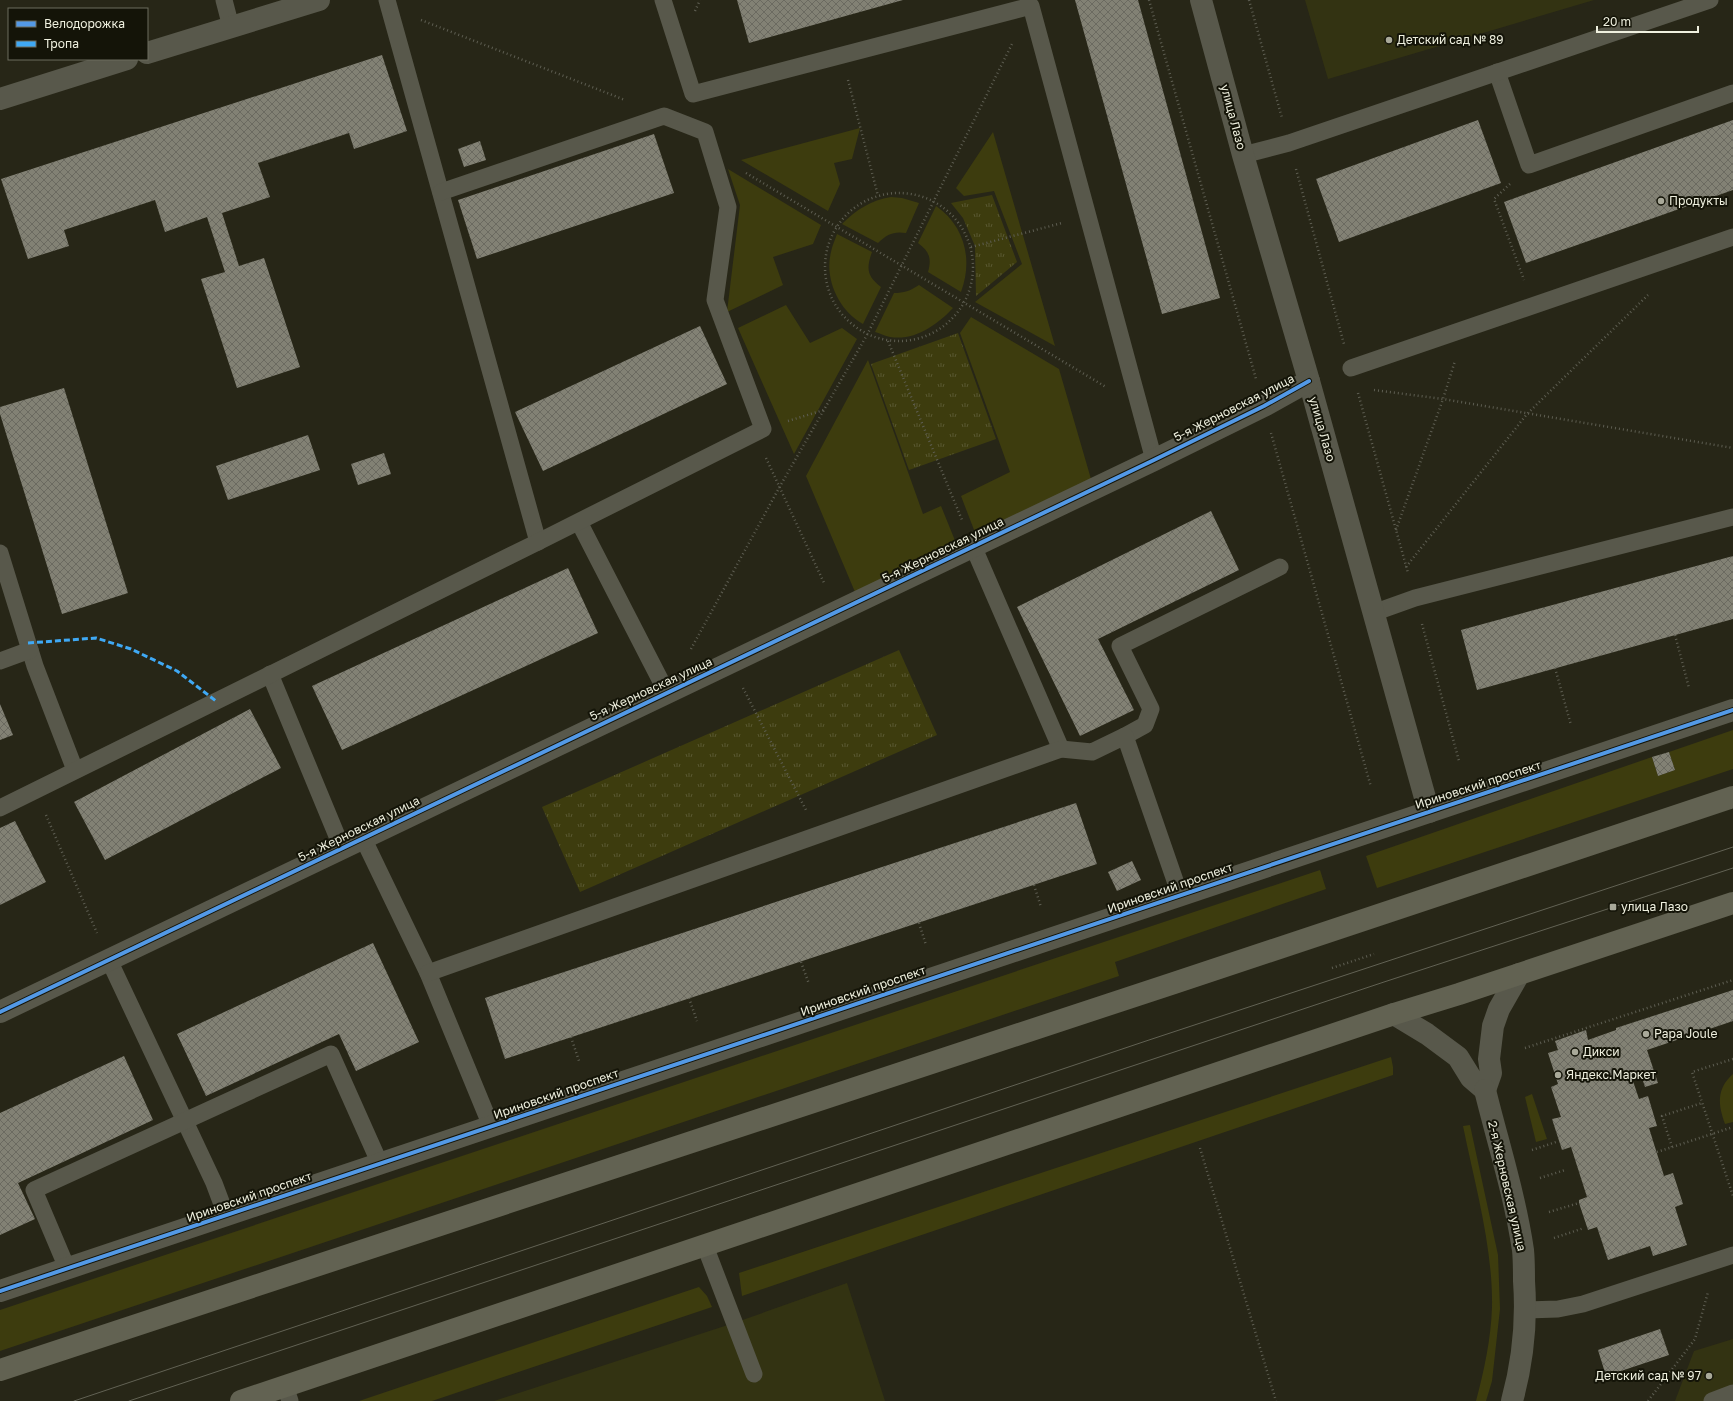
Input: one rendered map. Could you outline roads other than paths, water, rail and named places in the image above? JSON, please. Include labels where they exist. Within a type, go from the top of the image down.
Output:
[{"type":"main road","points":[[0,1370],[1167,986],[1733,797]]},
{"type":"main road","points":[[241,1401],[288,1394],[705,1246],[1394,1014],[1733,903]]},
{"type":"street","points":[[148,53],[319,0]]},
{"type":"street","name":"улица Лазо","points":[[1201,0],[1243,155],[1309,382],[1429,812]]},
{"type":"street","points":[[0,99],[124,60]]},
{"type":"street","name":"5-я Жерновская улица","points":[[0,1012],[1154,460],[1264,406],[1309,382]]},
{"type":"street","name":"Ириновский проспект","points":[[0,1291],[1733,710]]},
{"type":"street","points":[[1394,1014],[1427,1034],[1458,1057],[1471,1078],[1485,1090],[1491,1073],[1489,1059],[1493,1026],[1499,1009],[1520,974]]},
{"type":"street","name":"2-я Жерновская улица","points":[[1485,1090],[1523,1251],[1526,1310],[1524,1344],[1519,1376],[1512,1401]]},
{"type":"lane","points":[[224,0],[231,27]]},
{"type":"lane","points":[[663,0],[693,94],[1031,6],[1154,460]]},
{"type":"lane","points":[[1243,155],[1289,143],[1710,0]]},
{"type":"lane","points":[[388,4],[538,542]]},
{"type":"lane","points":[[1497,72],[1529,165],[1733,93]]},
{"type":"lane","points":[[0,808],[579,522],[759,430],[715,300],[728,207],[705,132],[664,116],[441,192]]},
{"type":"lane","points":[[1351,368],[1733,237]]},
{"type":"lane","points":[[1373,613],[1415,598],[1733,517]]},
{"type":"lane","points":[[579,522],[667,693]]},
{"type":"lane","points":[[973,546],[1061,749]]},
{"type":"lane","points":[[0,553],[30,650],[75,770]]},
{"type":"lane","points":[[428,974],[1061,749],[1092,752],[1145,725],[1151,709],[1120,646],[1280,567]]},
{"type":"lane","points":[[0,661],[30,650]]},
{"type":"lane","points":[[270,674],[342,848]]},
{"type":"lane","points":[[1125,736],[1180,895]]},
{"type":"lane","points":[[363,838],[428,974],[491,1126]]},
{"type":"lane","points":[[109,960],[214,1183],[226,1216]]},
{"type":"lane","points":[[67,1268],[34,1190],[332,1054],[380,1164]]},
{"type":"lane","points":[[705,1246],[754,1374]]},
{"type":"lane","points":[[1526,1310],[1558,1309],[1583,1304],[1733,1255]]},
{"type":"lane","points":[[1712,1401],[1733,1392]]},
{"type":"tram line","points":[[74,1401],[1149,1040],[1733,847]]},
{"type":"tram line","points":[[129,1401],[1384,982],[1733,868]]},
{"type":"place","name":"Детский сад № 89","points":[[1389,40]]},
{"type":"place","name":"Продукты","points":[[1661,201]]},
{"type":"place","name":"улица Лазо","points":[[1613,907]]},
{"type":"place","name":"Papa Joule","points":[[1646,1034]]},
{"type":"place","name":"Дикси","points":[[1575,1052]]},
{"type":"place","name":"Яндекс.Маркет","points":[[1558,1075]]},
{"type":"place","name":"Детский сад № 97","points":[[1709,1376]]}]
